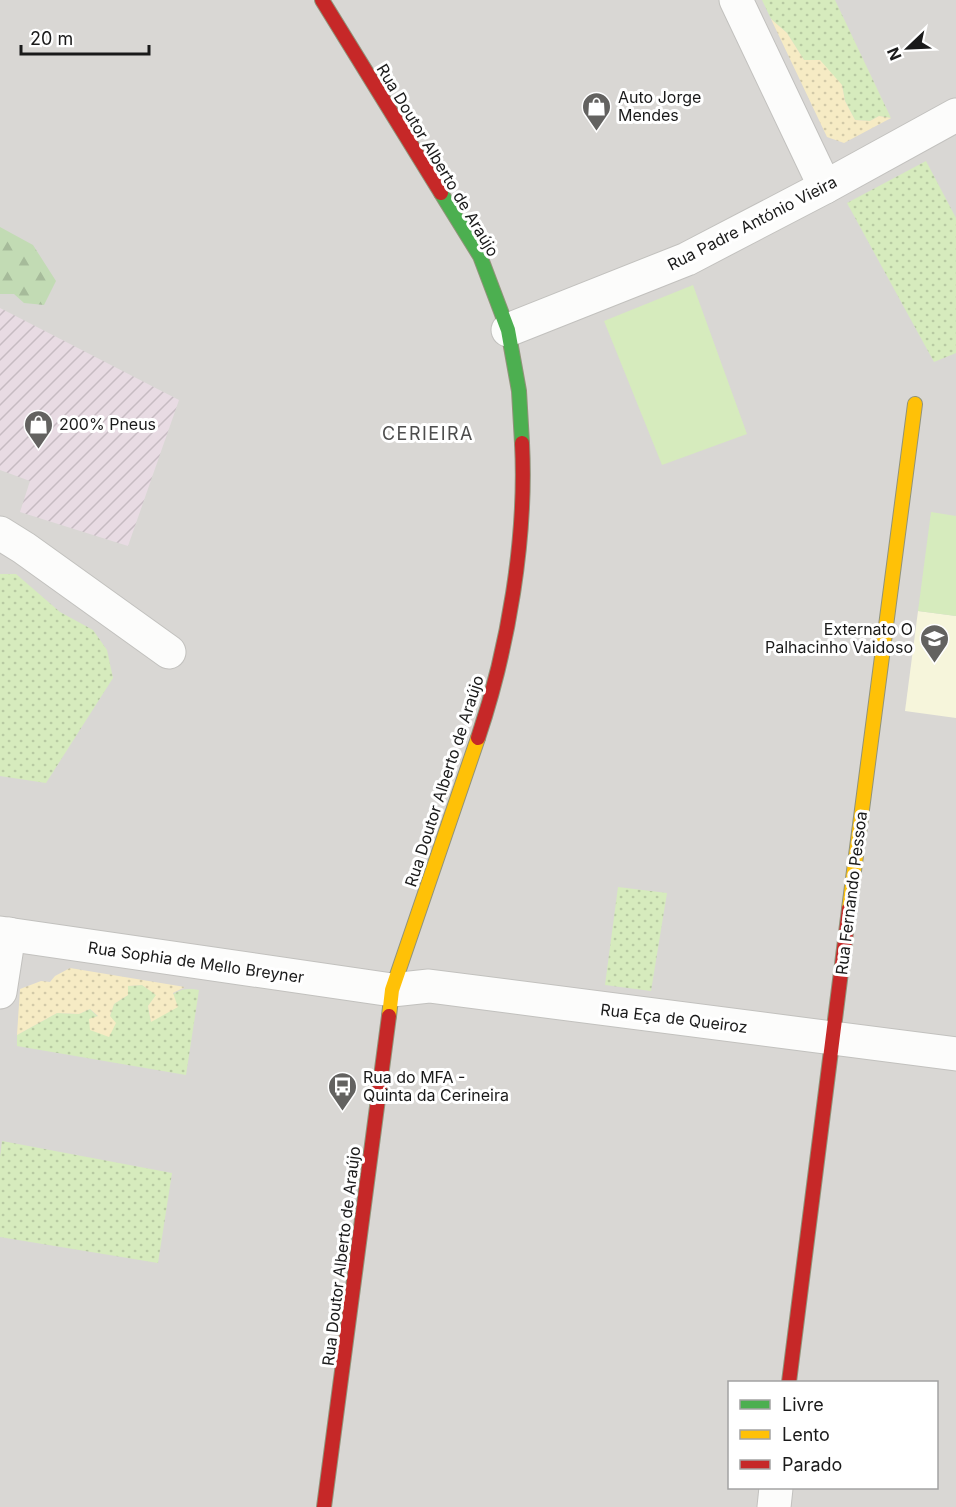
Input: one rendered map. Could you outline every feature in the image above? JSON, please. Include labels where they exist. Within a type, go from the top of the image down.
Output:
[{"type":"main road","name":"Rua Doutor Alberto de Araújo","points":[[322,0],[480,256],[508,330],[519,391],[523,462],[520,539],[508,620],[488,709],[392,990],[324,1507]]},
{"type":"main road","name":"Rua Fernando Pessoa","points":[[789,1381],[915,404]]},
{"type":"street","points":[[736,0],[825,187]]},
{"type":"street","name":"Rua Padre António Vieira","points":[[508,330],[687,259],[956,115]]},
{"type":"street","points":[[0,533],[169,652]]},
{"type":"street","points":[[0,992],[4,934]]},
{"type":"street","name":"Rua Sophia de Mello Breyner","points":[[4,934],[392,990]]},
{"type":"street","name":"Rua Eça de Queiroz","points":[[392,990],[429,986],[956,1054]]},
{"type":"street","points":[[774,1507],[776,1489]]},
{"type":"shaded area","points":[[0,0],[956,0],[956,1507],[0,1507]]},
{"type":"shaded area","points":[[0,308],[179,400],[128,546],[20,512],[30,481],[0,470]]},
{"type":"shaded area","name":"Externato O Palhacinho Vaidoso","points":[[918,611],[956,616],[956,718],[905,711]]},
{"type":"green space","points":[[762,0],[835,0],[891,118],[879,116],[870,121],[855,120],[845,101],[842,85],[804,60],[787,33],[771,19]]},
{"type":"green space","points":[[926,161],[956,218],[956,353],[934,362],[847,203]]},
{"type":"green space","points":[[0,227],[33,245],[56,281],[44,305],[24,303],[14,294],[0,294]]},
{"type":"green space","points":[[693,285],[747,434],[662,465],[604,321]]},
{"type":"green space","points":[[931,512],[956,516],[956,616],[918,611]]},
{"type":"green space","points":[[0,574],[16,574],[60,612],[93,630],[107,650],[113,678],[46,783],[0,776]]},
{"type":"green space","points":[[618,887],[667,893],[651,991],[605,985]]},
{"type":"green space","points":[[142,985],[157,995],[148,1006],[151,1022],[170,997],[176,993],[182,990],[199,990],[186,1075],[17,1046],[17,1035],[57,1013],[79,1014],[90,1009],[98,1017],[110,1016],[114,1004],[128,995],[128,986]]},
{"type":"green space","points":[[2,1141],[172,1173],[158,1263],[0,1237]]},
{"type":"sand","points":[[771,19],[787,33],[804,60],[820,60],[842,85],[845,101],[855,120],[870,121],[879,116],[891,118],[844,143],[827,137]]},
{"type":"sand","points":[[70,968],[185,987],[173,993],[178,1007],[151,1022],[148,1006],[156,995],[142,985],[128,986],[128,995],[114,1004],[110,1016],[116,1023],[109,1037],[90,1030],[89,1019],[98,1016],[90,1009],[79,1014],[57,1013],[17,1035],[20,989],[41,981],[50,982],[55,976]]},
{"type":"traffic: fast","points":[[441,193],[480,256],[508,330],[519,391],[522,443]]},
{"type":"traffic: slow","points":[[849,909],[915,404]]},
{"type":"traffic: slow","points":[[389,1016],[392,990],[478,738]]},
{"type":"traffic: jam","points":[[322,0],[441,193]]},
{"type":"traffic: jam","points":[[478,738],[498,668],[513,593],[521,517],[522,443]]},
{"type":"traffic: jam","points":[[789,1381],[849,909]]},
{"type":"traffic: jam","points":[[324,1507],[389,1016]]},
{"type":"place","name":"Auto Jorge Mendes","points":[[597,132]]},
{"type":"place","name":"200% Pneus","points":[[38,450]]},
{"type":"place","name":"Externato O Palhacinho Vaidoso","points":[[934,664]]},
{"type":"place","name":"Rua do MFA - Quinta da Cerineira","points":[[342,1112]]},
{"type":"district","name":"CERIEIRA","points":[[428,433]]}]
